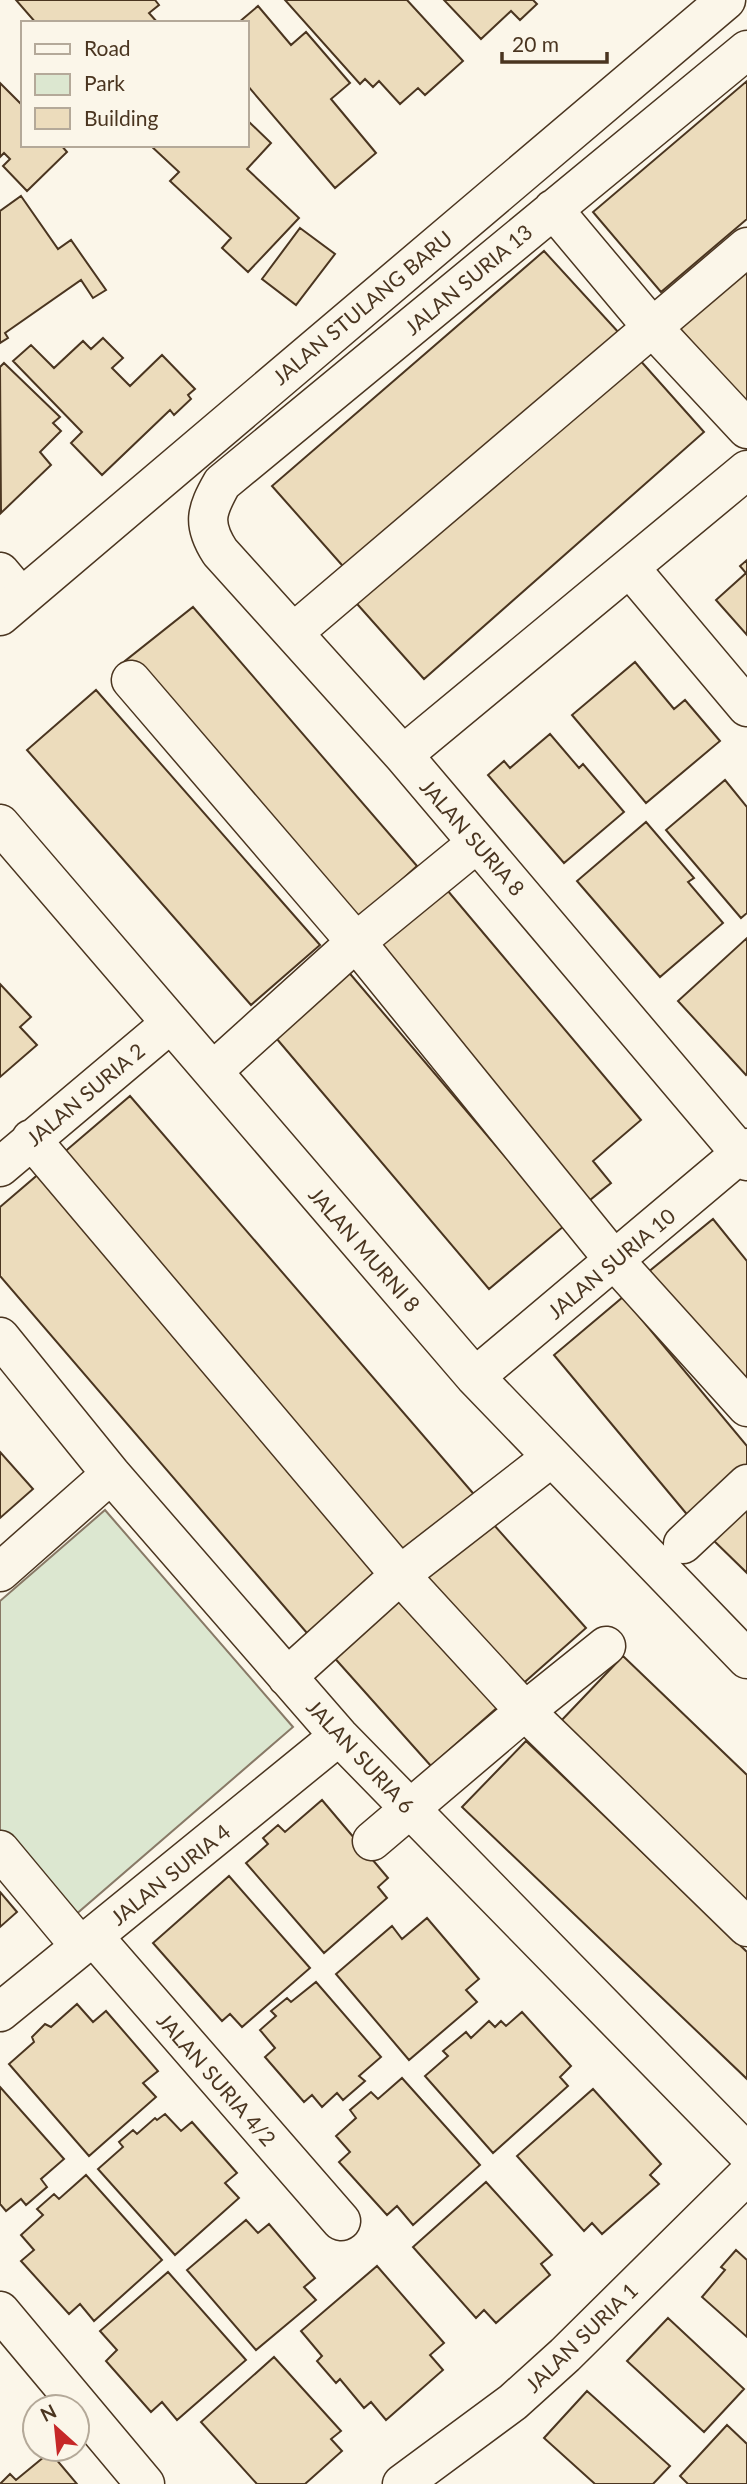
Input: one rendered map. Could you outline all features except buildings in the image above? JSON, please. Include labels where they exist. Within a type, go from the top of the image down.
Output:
[{"type":"street","name":"JALAN STULANG BARU","points":[[7,595],[726,0]]},
{"type":"street","name":"JALAN SURIA 13","points":[[206,520],[211,502],[222,483],[747,50]]},
{"type":"street","points":[[553,209],[652,327],[747,429]]},
{"type":"street","points":[[293,633],[747,247]]},
{"type":"street","points":[[403,755],[747,470]]},
{"type":"street","name":"JALAN SURIA 8","points":[[206,520],[211,538],[220,552],[403,755],[745,1155]]},
{"type":"street","points":[[630,568],[747,708]]},
{"type":"street","points":[[131,680],[356,942],[614,1260],[747,1407]]},
{"type":"street","name":"JALAN MURNI 8","points":[[0,824],[475,1377],[747,1659]]},
{"type":"street","points":[[213,1071],[356,942],[477,843]]},
{"type":"street","name":"JALAN SURIA 2","points":[[0,1167],[171,1023]]},
{"type":"street","points":[[31,1139],[400,1575],[525,1711],[747,1927]]},
{"type":"street","name":"JALAN SURIA 10","points":[[475,1377],[745,1155]]},
{"type":"street","name":"JALAN SURIA 6","points":[[6,1358],[111,1474],[339,1736],[747,2153]]},
{"type":"street","points":[[288,1676],[400,1575],[552,1457]]},
{"type":"street","points":[[0,1572],[111,1474]]},
{"type":"street","points":[[683,1544],[747,1484]]},
{"type":"street","points":[[372,1841],[606,1646]]},
{"type":"street","name":"JALAN SURIA 4","points":[[0,2011],[339,1736]]},
{"type":"street","name":"JALAN SURIA 4/2","points":[[0,1850],[87,1941],[341,2221]]},
{"type":"street","name":"JALAN SURIA 1","points":[[402,2484],[513,2402],[565,2355],[747,2175]]},
{"type":"street","points":[[0,2311],[145,2484]]},
{"type":"green space","points":[[105,1510],[293,1727],[74,1916],[0,1830],[0,1601]]}]
